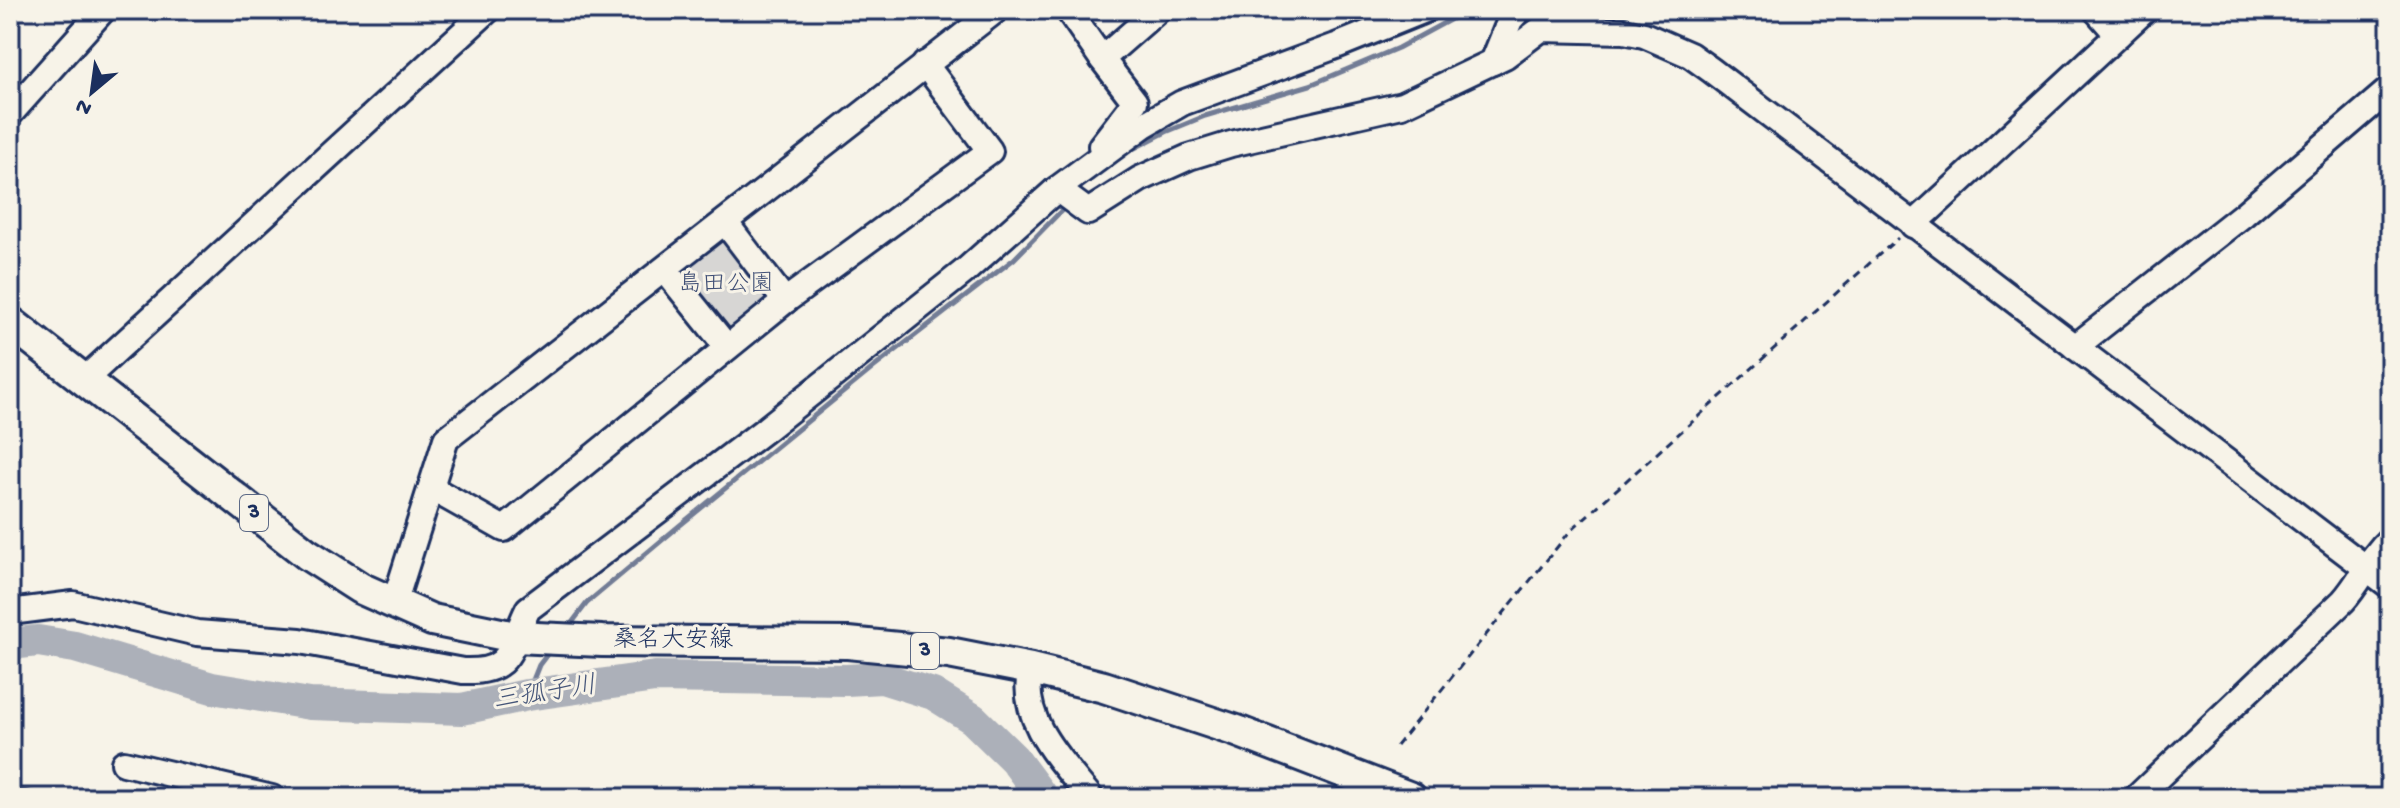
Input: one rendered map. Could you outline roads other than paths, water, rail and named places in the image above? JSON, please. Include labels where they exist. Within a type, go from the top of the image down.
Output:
[{"type":"main road","name":"桑名大安線","points":[[10,322],[307,554],[360,588],[432,620],[523,637],[602,641],[848,643],[949,653],[1104,687],[1237,731],[1411,798]]},
{"type":"street","points":[[10,114],[103,10]]},
{"type":"street","points":[[84,380],[488,10]]},
{"type":"street","points":[[394,604],[446,439],[996,10]]},
{"type":"street","points":[[10,612],[73,604],[197,633],[300,641],[463,671],[483,671],[500,665],[523,637],[528,609],[766,429],[965,271],[1068,197],[1084,167],[1135,102],[1068,10]]},
{"type":"street","points":[[1102,59],[1158,10]]},
{"type":"street","points":[[1084,167],[1182,103],[1425,10]]},
{"type":"street","points":[[1493,62],[1510,20],[1519,10]]},
{"type":"street","points":[[1068,197],[1088,212],[1140,179],[1189,157],[1231,144],[1402,105],[1493,62],[1541,29],[1560,10]]},
{"type":"street","points":[[2096,10],[2118,35]]},
{"type":"street","points":[[1913,225],[2145,10]]},
{"type":"street","points":[[1541,29],[1624,31],[1644,35],[1690,55],[2390,586]]},
{"type":"street","points":[[431,488],[504,529],[785,301],[990,151],[925,64]]},
{"type":"street","points":[[2075,347],[2244,214],[2390,89]]},
{"type":"street","points":[[725,222],[785,301]]},
{"type":"street","points":[[665,270],[727,347]]},
{"type":"street","points":[[2136,798],[2343,601],[2378,550],[2390,539]]},
{"type":"street","points":[[1031,669],[1027,683],[1031,714],[1063,763],[1091,798]]},
{"type":"street","points":[[124,763],[272,798]]},
{"type":"waterway","points":[[1123,154],[1205,116],[1310,85],[1398,48],[1468,10]]},
{"type":"waterway","points":[[568,628],[587,603],[679,526],[873,368],[1014,259],[1066,206]]},
{"type":"waterway","name":"三孤子川","points":[[10,644],[38,641],[75,647],[212,688],[310,704],[462,709],[527,695],[655,677],[882,678],[933,694],[973,719],[1014,759],[1043,798]]},
{"type":"waterway","points":[[527,695],[539,665],[552,648]]},
{"type":"waterway","points":[[10,788],[54,798]]},
{"type":"park label","name":"島田公園","points":[[726,285]]}]
